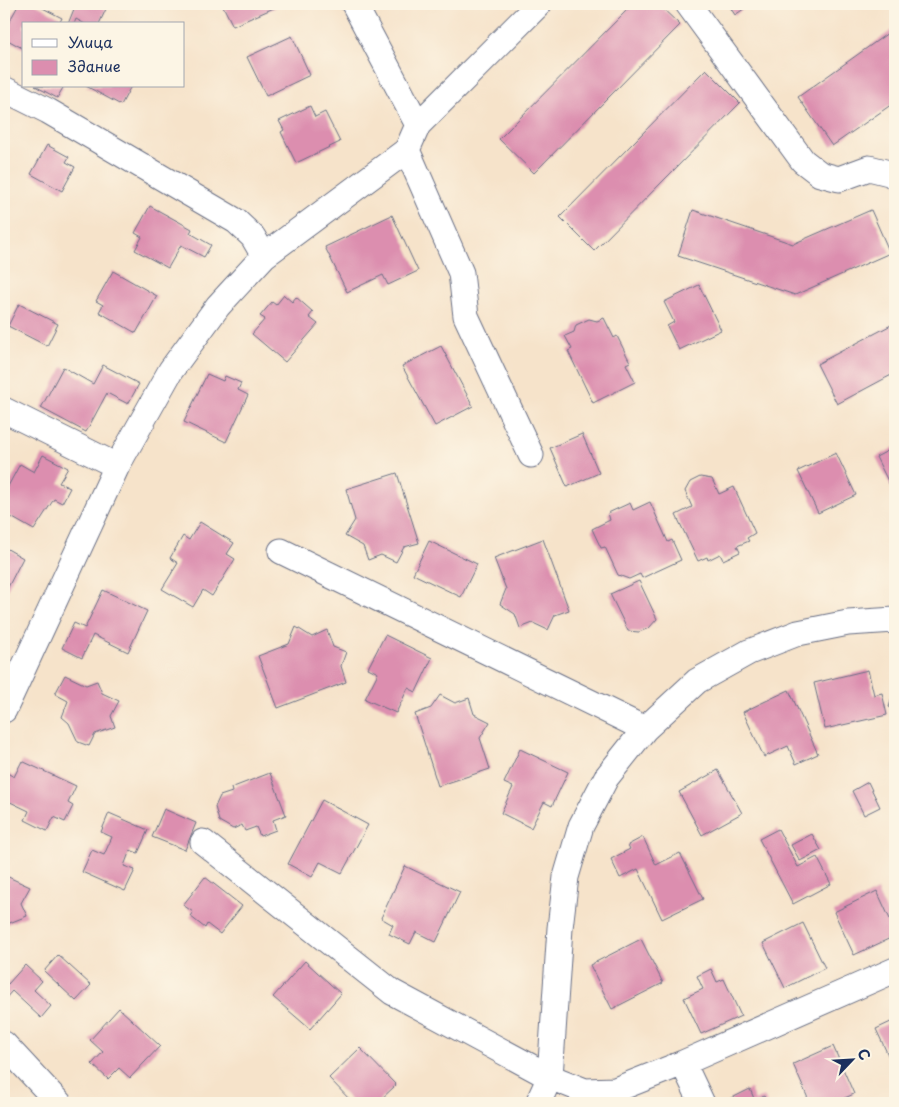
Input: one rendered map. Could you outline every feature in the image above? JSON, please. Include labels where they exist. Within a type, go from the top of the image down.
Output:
[{"type":"street","points":[[354,4],[418,125]]},
{"type":"street","points":[[4,710],[117,466],[171,370],[218,306],[264,256],[407,150],[418,125],[539,4]]},
{"type":"street","points":[[688,4],[803,161],[820,174],[839,178],[869,168],[893,174],[895,177]]},
{"type":"street","points":[[4,89],[48,111],[236,221],[253,238],[264,256]]},
{"type":"street","points":[[407,150],[461,273],[466,316],[532,455]]},
{"type":"street","points":[[4,410],[117,466]]},
{"type":"street","points":[[281,551],[645,728]]},
{"type":"street","points":[[538,1103],[550,1077],[560,928],[566,877],[580,826],[606,778],[645,728],[697,681],[749,652],[798,633],[848,623],[895,620]]},
{"type":"street","points":[[203,842],[392,992],[550,1077],[585,1092],[615,1090],[683,1063],[895,970]]},
{"type":"street","points":[[4,1044],[50,1100]]},
{"type":"street","points":[[683,1063],[702,1103]]},
{"type":"building","points":[[19,4],[35,4],[62,18],[60,22],[22,22],[22,48],[4,38],[4,31]]},
{"type":"building","points":[[76,4],[96,4],[106,9],[100,22],[81,22],[76,19],[75,22],[69,22]]},
{"type":"building","points":[[222,4],[274,4],[276,7],[233,26]]},
{"type":"building","points":[[633,4],[658,4],[680,25],[534,173],[499,139]]},
{"type":"building","points":[[728,4],[751,4],[735,15]]},
{"type":"building","points":[[895,28],[895,102],[832,146],[798,97]]},
{"type":"building","points":[[292,36],[310,75],[266,96],[247,57]]},
{"type":"building","points":[[706,69],[740,103],[594,251],[560,217]]},
{"type":"building","points":[[39,88],[63,88],[57,98]]},
{"type":"building","points":[[90,88],[130,88],[121,105]]},
{"type":"building","points":[[310,106],[315,117],[325,112],[340,142],[296,163],[281,132],[284,130],[279,121]]},
{"type":"building","points":[[47,145],[69,157],[66,162],[75,167],[62,191],[31,174]]},
{"type":"building","points":[[150,206],[192,229],[190,233],[211,245],[204,257],[181,245],[168,268],[135,250],[142,237],[135,233]]},
{"type":"building","points":[[693,210],[793,244],[871,210],[890,253],[795,295],[678,256]]},
{"type":"building","points":[[392,215],[418,271],[388,285],[383,275],[347,292],[325,247]]},
{"type":"building","points":[[113,271],[157,296],[136,333],[99,312],[103,305],[96,301]]},
{"type":"building","points":[[699,285],[721,330],[679,350],[667,326],[674,322],[664,302]]},
{"type":"building","points":[[284,295],[292,302],[296,297],[313,312],[309,317],[318,324],[285,362],[252,334],[265,319],[260,316],[272,302],[276,305]]},
{"type":"building","points":[[19,304],[58,324],[47,346],[8,326]]},
{"type":"building","points":[[604,318],[614,338],[617,336],[630,362],[626,364],[635,382],[593,403],[568,351],[572,349],[565,336],[574,332],[576,325],[589,319],[597,321]]},
{"type":"building","points":[[895,323],[895,373],[837,404],[817,364]]},
{"type":"building","points":[[441,346],[473,406],[435,426],[402,366]]},
{"type":"building","points":[[103,365],[139,384],[128,404],[107,393],[86,432],[41,408],[63,367],[93,384]]},
{"type":"building","points":[[207,374],[223,381],[225,376],[241,383],[238,390],[248,395],[226,442],[184,422]]},
{"type":"building","points":[[582,434],[599,473],[567,487],[550,448]]},
{"type":"building","points":[[895,447],[895,495],[876,457]]},
{"type":"building","points":[[836,453],[856,495],[818,513],[798,471]]},
{"type":"building","points":[[43,455],[68,468],[59,483],[70,488],[62,503],[54,499],[34,530],[4,513],[4,488],[6,490],[20,464],[34,472]]},
{"type":"building","points":[[397,473],[419,543],[404,547],[396,562],[381,555],[368,560],[363,546],[345,536],[355,520],[346,489]]},
{"type":"building","points":[[700,477],[712,479],[719,494],[734,487],[755,533],[747,538],[749,541],[737,546],[740,552],[723,560],[720,554],[708,560],[707,557],[698,561],[676,515],[692,507],[685,491],[690,482]]},
{"type":"building","points":[[650,502],[668,542],[672,540],[681,560],[642,578],[640,574],[629,579],[618,575],[605,547],[601,548],[592,529],[610,520],[608,513],[630,503],[633,510]]},
{"type":"building","points":[[200,522],[234,543],[227,554],[235,559],[212,596],[203,590],[193,607],[162,589],[178,563],[170,558],[183,536],[189,540]]},
{"type":"building","points":[[543,539],[569,610],[555,615],[548,630],[533,623],[520,628],[515,614],[500,604],[506,589],[494,558]]},
{"type":"building","points":[[429,541],[477,564],[461,597],[413,574]]},
{"type":"building","points":[[4,547],[23,558],[4,595]]},
{"type":"building","points":[[639,581],[657,619],[649,628],[639,632],[628,631],[610,594]]},
{"type":"building","points":[[103,590],[147,611],[128,652],[93,635],[82,658],[62,648],[74,623],[85,628]]},
{"type":"building","points":[[296,627],[312,637],[327,630],[333,647],[346,652],[341,666],[346,682],[278,708],[258,656],[289,644]]},
{"type":"building","points":[[385,635],[432,658],[416,692],[408,688],[396,713],[365,699],[378,673],[368,668]]},
{"type":"building","points":[[868,670],[874,695],[882,693],[887,715],[825,729],[814,683]]},
{"type":"building","points":[[65,675],[86,685],[97,681],[102,693],[119,701],[111,716],[115,727],[95,734],[89,746],[78,742],[69,723],[62,717],[68,701],[55,694]]},
{"type":"building","points":[[895,689],[895,709],[889,707]]},
{"type":"building","points":[[789,690],[818,754],[796,764],[788,746],[764,757],[743,712]]},
{"type":"building","points":[[440,695],[455,703],[469,698],[474,714],[490,722],[480,738],[490,769],[438,786],[415,714],[431,708]]},
{"type":"building","points":[[520,749],[568,772],[552,806],[544,802],[531,828],[501,813],[513,787],[504,783]]},
{"type":"building","points":[[22,761],[76,786],[68,803],[73,806],[65,822],[54,817],[47,831],[25,820],[29,811],[4,799],[4,771],[14,777]]},
{"type":"building","points":[[718,770],[742,813],[702,835],[679,792]]},
{"type":"building","points":[[270,773],[286,815],[273,820],[276,830],[260,836],[256,827],[245,831],[242,825],[233,829],[219,821],[215,807],[220,796],[232,792],[231,788]]},
{"type":"building","points":[[868,782],[880,807],[864,815],[852,791]]},
{"type":"building","points":[[322,800],[368,825],[342,873],[320,862],[312,877],[288,864]]},
{"type":"building","points":[[164,809],[196,823],[185,850],[152,837]]},
{"type":"building","points":[[109,813],[148,830],[138,853],[130,850],[124,866],[135,870],[125,891],[82,872],[92,850],[104,855],[112,837],[101,832]]},
{"type":"building","points":[[778,829],[798,867],[817,857],[831,884],[793,904],[759,839]]},
{"type":"building","points":[[812,834],[821,850],[800,861],[791,845]]},
{"type":"building","points":[[643,837],[656,865],[680,853],[703,899],[662,919],[638,869],[620,878],[611,859],[630,849],[628,845]]},
{"type":"building","points":[[405,866],[460,892],[436,942],[416,932],[410,944],[389,934],[393,925],[381,918]]},
{"type":"building","points":[[4,875],[30,887],[21,903],[27,916],[7,924],[4,931]]},
{"type":"building","points":[[205,877],[242,906],[220,934],[207,924],[205,928],[190,916],[193,912],[183,905]]},
{"type":"building","points":[[877,891],[895,930],[895,936],[854,955],[834,912]]},
{"type":"building","points":[[803,923],[825,968],[785,988],[763,943]]},
{"type":"building","points":[[641,939],[663,983],[612,1009],[590,965]]},
{"type":"building","points":[[58,955],[91,985],[76,1001],[44,971]]},
{"type":"building","points":[[305,961],[341,994],[310,1029],[273,997]]},
{"type":"building","points":[[25,965],[42,981],[34,990],[51,1006],[41,1018],[12,991],[4,1000],[4,980],[8,984]]},
{"type":"building","points":[[711,969],[717,982],[724,979],[741,1016],[701,1034],[684,998],[703,989],[697,976]]},
{"type":"building","points":[[119,1008],[160,1046],[130,1078],[119,1068],[108,1079],[92,1064],[103,1052],[90,1040]]},
{"type":"building","points":[[895,1020],[895,1070],[876,1029]]},
{"type":"building","points":[[833,1046],[854,1094],[833,1103],[810,1103],[793,1064]]},
{"type":"building","points":[[360,1048],[396,1085],[377,1103],[353,1103],[329,1078]]},
{"type":"building","points":[[750,1089],[755,1101],[764,1096],[767,1103],[732,1103],[730,1099]]},
{"type":"building","points":[[689,1098],[691,1103],[677,1103]]}]
